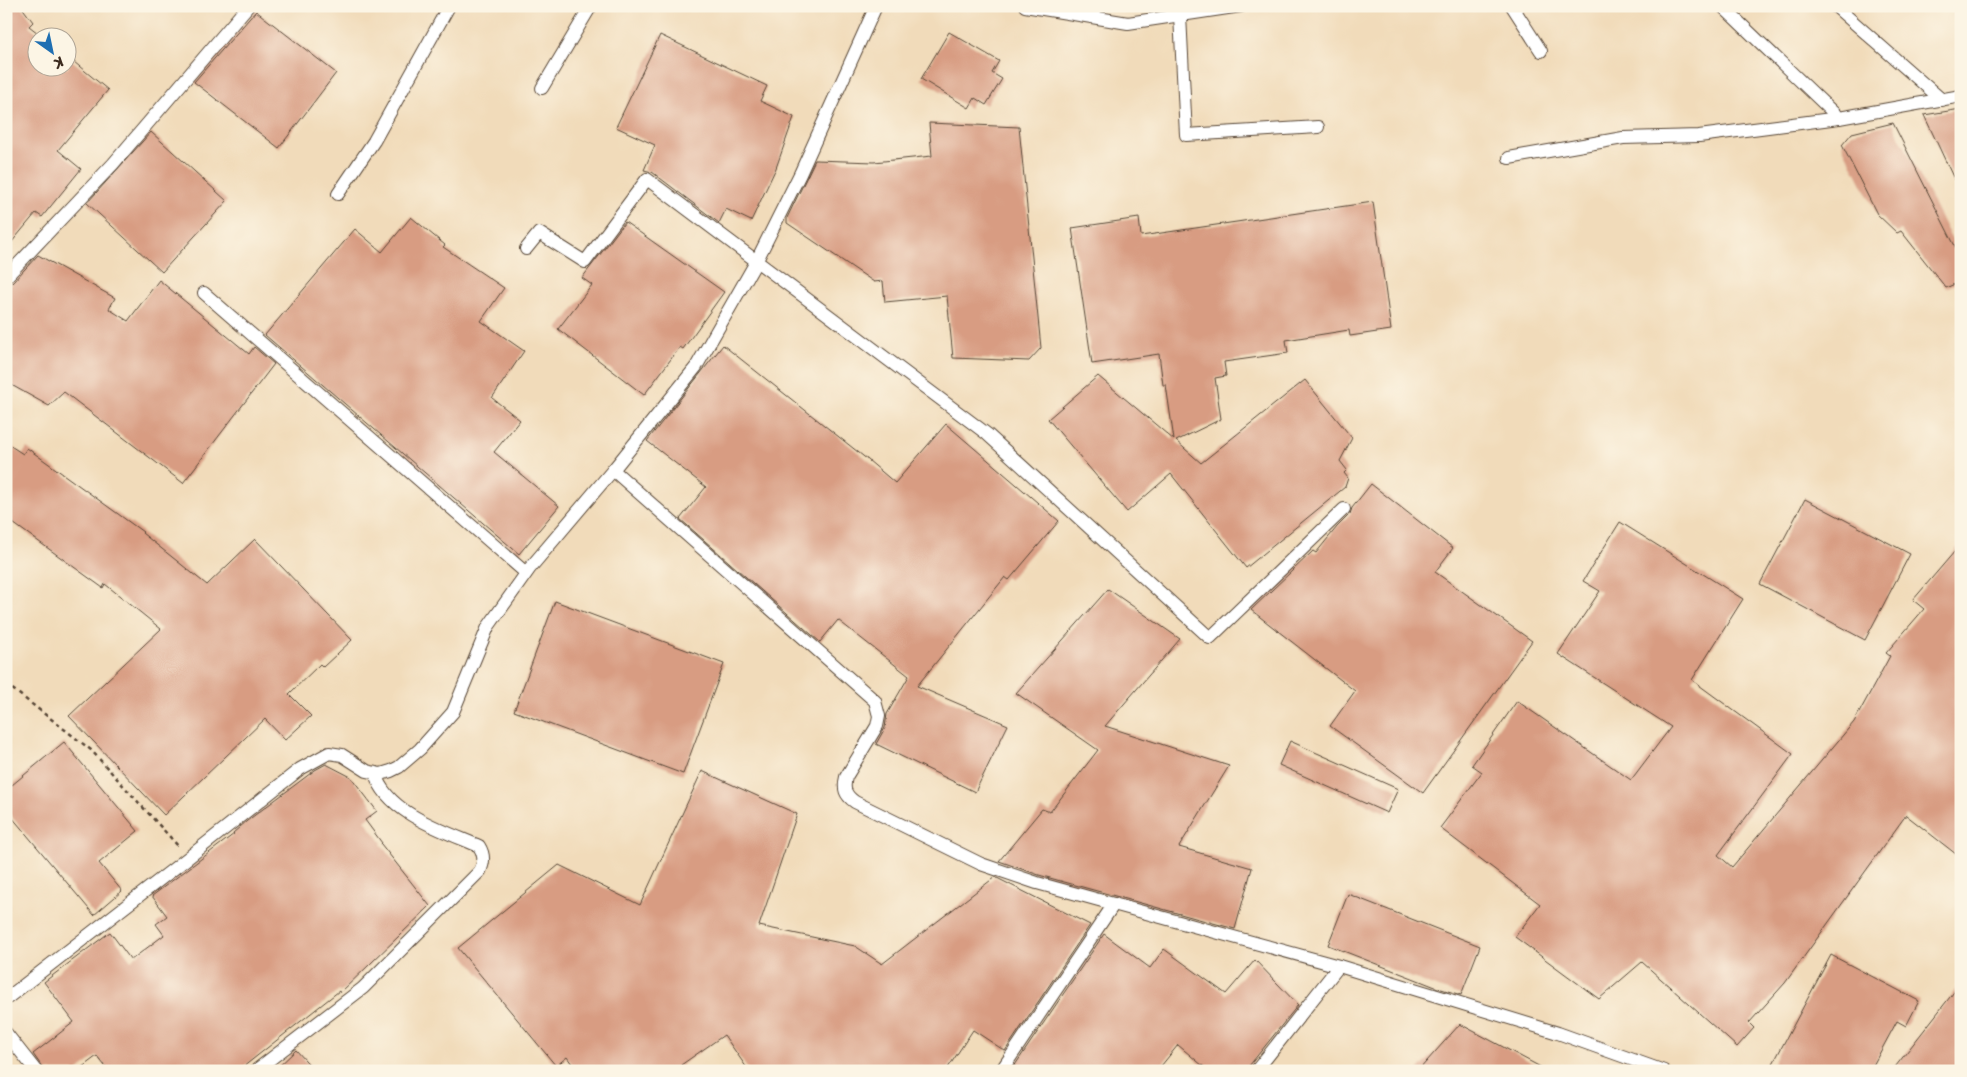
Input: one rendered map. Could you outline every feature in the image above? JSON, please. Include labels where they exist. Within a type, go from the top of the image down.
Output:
[{"type":"street","points":[[6,277],[112,164],[248,6]]},
{"type":"street","points":[[338,194],[374,141],[449,6]]},
{"type":"street","points":[[542,88],[592,6]]},
{"type":"street","points":[[6,999],[300,769],[329,753],[342,755],[367,771],[381,774],[399,767],[420,749],[452,712],[488,627],[526,573],[613,470],[696,367],[756,262],[800,174],[876,6]]},
{"type":"street","points":[[1026,6],[1128,23],[1172,13],[1241,6]]},
{"type":"street","points":[[1512,6],[1541,51]]},
{"type":"street","points":[[1722,6],[1839,118]]},
{"type":"street","points":[[1835,6],[1942,100]]},
{"type":"street","points":[[1172,13],[1186,135],[1318,127]]},
{"type":"street","points":[[1509,158],[1623,138],[1699,136],[1839,118],[1961,96]]},
{"type":"street","points":[[526,249],[539,233],[585,262],[647,179],[987,434],[1210,638],[1344,510]]},
{"type":"street","points":[[204,293],[526,573]]},
{"type":"street","points":[[613,470],[875,701],[879,716],[878,723],[846,777],[844,786],[850,798],[931,841],[981,864],[1037,883],[1339,966],[1558,1033],[1664,1071]]},
{"type":"street","points":[[255,1071],[363,988],[483,866],[483,855],[478,846],[410,813],[388,795],[380,784],[375,772]]},
{"type":"street","points":[[1001,1071],[1114,904]]},
{"type":"street","points":[[1256,1071],[1339,966]]},
{"type":"street","points":[[6,1033],[36,1071]]},
{"type":"path","points":[[6,684],[91,750],[189,857]]},
{"type":"building","points":[[6,6],[21,6],[33,22],[29,26],[32,28],[28,28],[28,78],[78,78],[78,65],[108,90],[58,150],[81,169],[42,217],[36,213],[6,249]]},
{"type":"building","points":[[256,11],[336,73],[279,148],[194,82]]},
{"type":"building","points":[[949,32],[999,61],[992,73],[1002,79],[986,105],[975,98],[969,108],[921,79]]},
{"type":"building","points":[[660,35],[767,86],[760,101],[794,117],[776,168],[751,221],[726,209],[719,223],[652,172],[644,170],[655,145],[616,127]]},
{"type":"building","points":[[1961,109],[1961,194],[1924,115]]},
{"type":"building","points":[[929,123],[1019,127],[1041,348],[1029,361],[953,358],[947,296],[885,302],[883,281],[874,282],[787,223],[787,218],[815,160],[874,162],[932,156]]},
{"type":"building","points":[[1893,123],[1961,258],[1961,281],[1946,288],[1901,231],[1897,233],[1877,214],[1842,145],[1852,133]]},
{"type":"building","points":[[151,132],[227,201],[162,272],[87,203]]},
{"type":"building","points":[[1373,202],[1391,330],[1350,336],[1349,330],[1286,340],[1288,353],[1224,362],[1226,376],[1215,378],[1221,419],[1176,441],[1201,463],[1305,380],[1352,438],[1340,461],[1347,470],[1344,473],[1348,478],[1345,487],[1246,568],[1171,474],[1127,512],[1048,419],[1098,376],[1174,440],[1166,385],[1163,385],[1159,354],[1092,364],[1072,228],[1139,218],[1141,236]]},
{"type":"building","points":[[411,217],[445,245],[443,247],[504,288],[481,321],[524,351],[492,398],[520,420],[494,452],[559,506],[519,554],[265,335],[355,229],[382,252]]},
{"type":"building","points":[[625,222],[724,292],[683,349],[680,347],[644,395],[558,329],[592,285],[582,278]]},
{"type":"building","points":[[38,255],[115,298],[109,309],[128,321],[159,280],[249,354],[254,347],[274,364],[183,483],[64,392],[49,406],[6,382],[6,285],[12,283]]},
{"type":"building","points":[[723,345],[895,483],[946,424],[1059,521],[1009,580],[1005,577],[917,686],[1008,725],[975,792],[876,744],[885,728],[887,714],[909,676],[838,620],[820,642],[680,519],[706,487],[647,441]]},
{"type":"building","points":[[6,443],[23,454],[27,448],[143,532],[207,585],[255,539],[352,640],[323,667],[320,664],[289,694],[311,716],[285,740],[265,719],[164,815],[69,716],[161,629],[105,584],[103,588],[6,518]]},
{"type":"building","points":[[1371,484],[1453,548],[1435,572],[1532,641],[1423,793],[1330,726],[1355,691],[1251,610],[1313,551],[1316,553],[1350,514],[1352,508]]},
{"type":"building","points":[[1805,499],[1910,554],[1865,640],[1760,584]]},
{"type":"building","points":[[1620,522],[1743,599],[1692,680],[1793,754],[1718,855],[1732,867],[1854,722],[1890,656],[1886,653],[1924,609],[1913,600],[1961,544],[1961,858],[1906,815],[1785,983],[1749,1023],[1754,1028],[1737,1047],[1642,962],[1599,999],[1515,937],[1540,904],[1440,828],[1482,772],[1472,765],[1517,701],[1631,780],[1671,727],[1558,654],[1600,591],[1583,581]]},
{"type":"building","points":[[1108,589],[1180,639],[1105,726],[1229,766],[1179,847],[1252,868],[1235,929],[1039,875],[999,861],[1042,809],[1050,812],[1098,750],[1016,693]]},
{"type":"building","points":[[555,601],[724,664],[683,774],[514,711]]},
{"type":"building","points":[[1290,741],[1398,789],[1387,813],[1279,765]]},
{"type":"building","points":[[64,742],[138,831],[99,863],[122,891],[94,915],[6,810],[6,790]]},
{"type":"building","points":[[326,764],[351,777],[377,811],[365,820],[381,844],[430,906],[340,993],[339,991],[238,1071],[109,1071],[97,1056],[77,1071],[45,1071],[33,1054],[74,1022],[44,982],[110,932],[131,960],[164,935],[156,924],[167,916],[152,896],[234,834],[247,821],[315,770]]},
{"type":"building","points":[[702,771],[797,814],[759,926],[855,946],[882,964],[995,877],[1090,925],[1005,1051],[973,1030],[946,1071],[749,1071],[724,1035],[681,1065],[685,1071],[577,1071],[567,1057],[556,1066],[458,948],[559,865],[640,905]]},
{"type":"building","points":[[1348,894],[1480,946],[1461,995],[1438,988],[1328,945]]},
{"type":"building","points":[[1104,934],[1150,968],[1164,949],[1226,994],[1255,960],[1298,1005],[1245,1071],[1209,1071],[1178,1045],[1157,1071],[1011,1071]]},
{"type":"building","points":[[1831,955],[1919,1001],[1906,1026],[1897,1021],[1870,1071],[1769,1071]]},
{"type":"building","points":[[1961,983],[1961,1071],[1892,1071]]},
{"type":"building","points":[[1460,1024],[1548,1071],[1418,1071]]},
{"type":"building","points":[[296,1050],[315,1071],[274,1071]]}]
